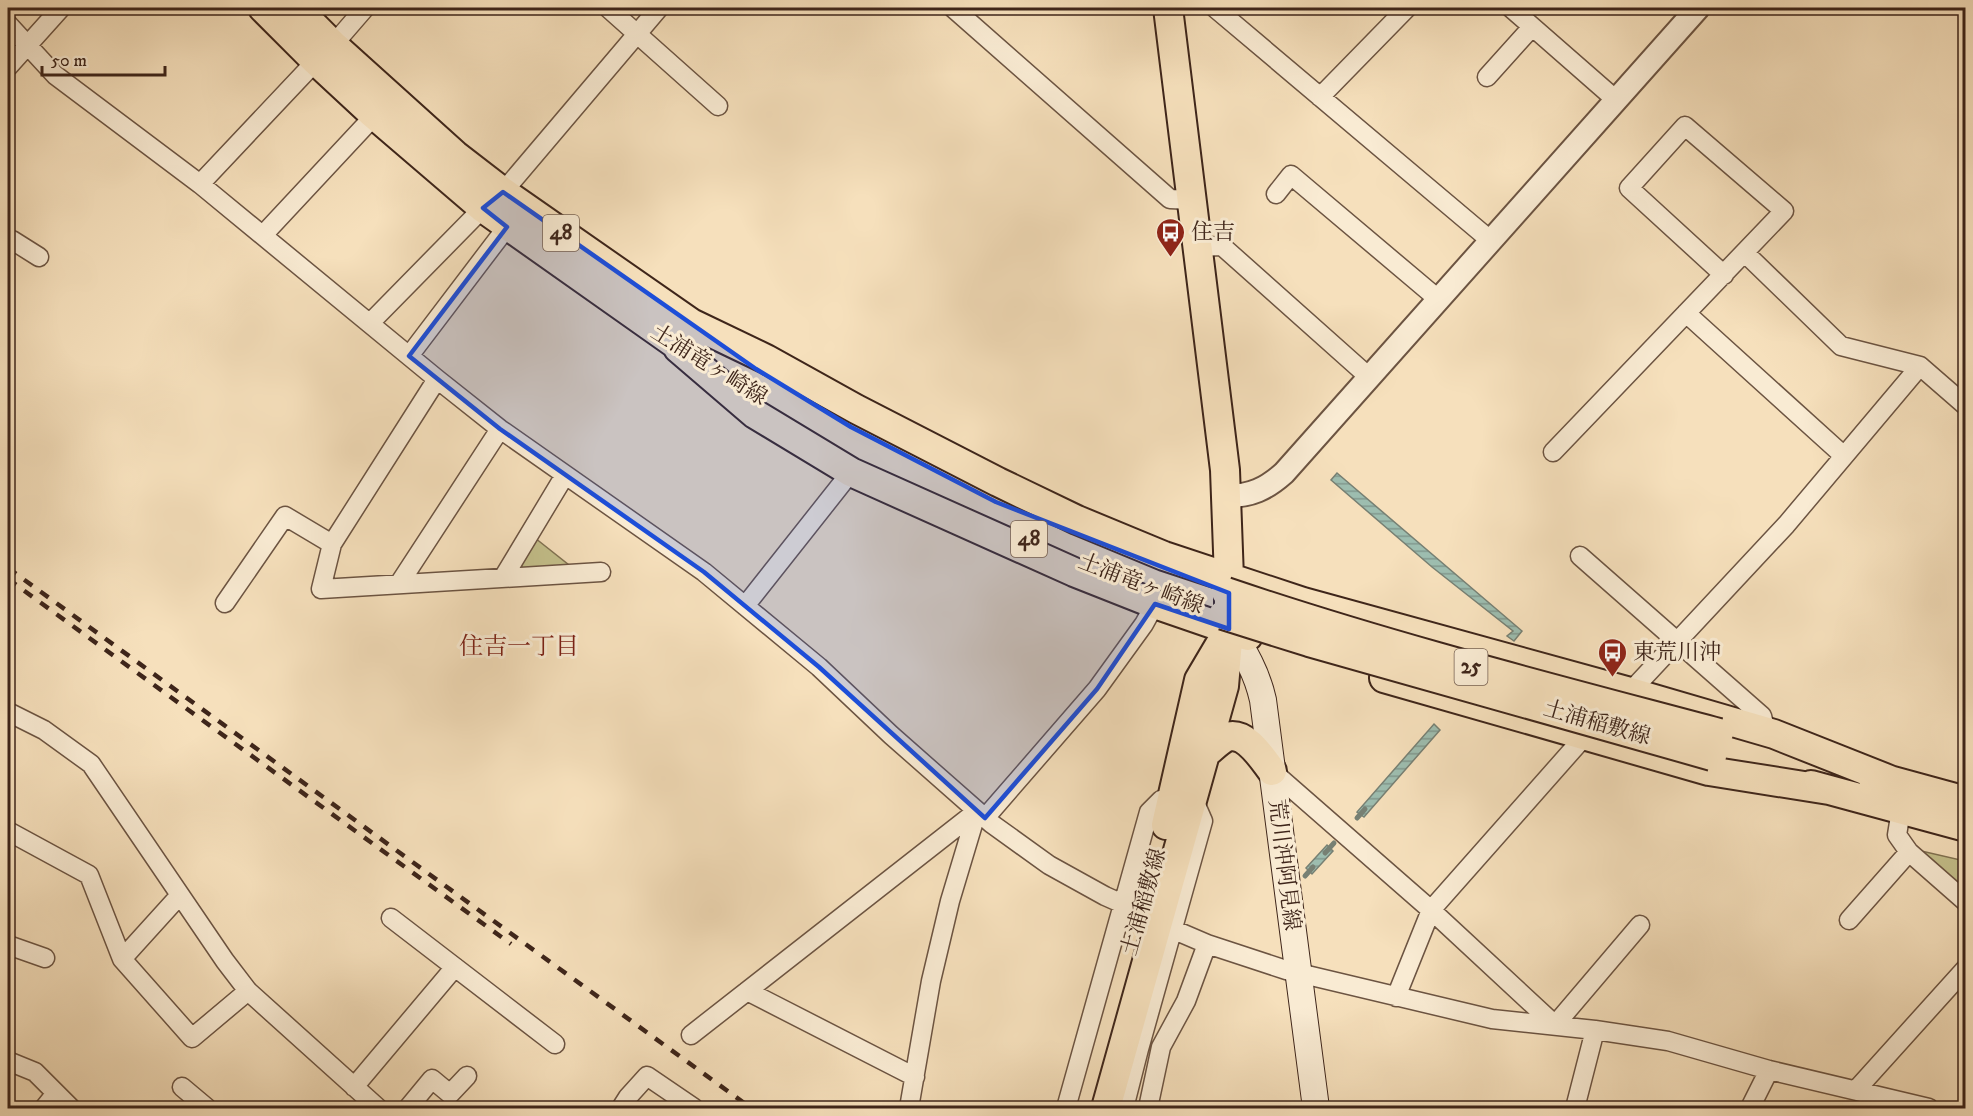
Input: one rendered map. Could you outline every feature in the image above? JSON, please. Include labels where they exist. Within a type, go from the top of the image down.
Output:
[{"type":"main road","name":"土浦竜ヶ崎線","points":[[263,8],[455,155],[493,200],[507,227],[678,348],[848,448],[1002,527],[1089,566],[1164,595],[1227,603],[1227,496],[1223,445],[1168,8]]},
{"type":"main road","name":"土浦竜ヶ崎線","points":[[296,8],[324,53],[375,115],[493,200],[689,322],[756,369],[848,448]]},
{"type":"main road","points":[[689,322],[766,359],[856,409],[1077,520],[1164,556],[1227,603],[1301,653],[1584,737],[1709,771],[1829,790]]},
{"type":"main road","points":[[848,448],[1064,568],[1155,604],[1303,602],[1766,732],[1890,780]]},
{"type":"main road","name":"土浦稲敷線","points":[[1227,603],[1320,645],[1716,744],[1890,780],[1965,801]]},
{"type":"main road","name":"土浦稲敷線","points":[[1183,798],[1207,752],[1224,686],[1227,603]]},
{"type":"main road","name":"土浦稲敷線","points":[[1096,1106],[1183,798],[1199,680],[1227,603]]},
{"type":"main road","name":"荒川沖阿見線","points":[[1227,603],[1260,687],[1316,1108]]},
{"type":"main road","points":[[1207,752],[1226,738],[1238,737],[1249,743],[1272,771]]},
{"type":"main road","name":"土浦稲敷線","points":[[1716,744],[1829,790],[1965,827]]},
{"type":"street","points":[[8,67],[61,8]]},
{"type":"street","points":[[200,184],[365,8]]},
{"type":"street","points":[[608,8],[718,106]]},
{"type":"street","points":[[370,323],[493,200],[659,8]]},
{"type":"street","points":[[953,8],[1170,199],[1192,200]]},
{"type":"street","points":[[1215,8],[1490,240]]},
{"type":"street","points":[[1320,97],[1407,8]]},
{"type":"street","points":[[1510,8],[1615,99]]},
{"type":"street","points":[[1227,496],[1253,494],[1269,486],[1284,473],[1698,8]]},
{"type":"street","points":[[8,24],[55,75],[200,184],[436,379],[500,429],[704,572],[746,606],[819,667],[981,815],[1049,865],[1123,904]]},
{"type":"street","points":[[1487,76],[1532,27]]},
{"type":"street","points":[[263,235],[375,115]]},
{"type":"street","points":[[1553,452],[1724,275],[1784,211],[1685,126],[1629,188],[1724,275]]},
{"type":"street","points":[[1276,194],[1291,175],[1438,299]]},
{"type":"street","points":[[409,356],[507,227]]},
{"type":"street","points":[[8,246],[12,240],[39,257]]},
{"type":"street","points":[[1198,247],[1222,246],[1369,377]]},
{"type":"street","points":[[1745,253],[1841,346],[1920,366],[1965,406]]},
{"type":"street","points":[[1686,313],[1844,456]]},
{"type":"street","points":[[1630,692],[1786,525],[1920,366]]},
{"type":"street","points":[[436,379],[332,544],[321,589],[601,572]]},
{"type":"street","points":[[399,584],[500,429]]},
{"type":"street","points":[[746,606],[848,448]]},
{"type":"street","points":[[503,578],[565,475]]},
{"type":"street","points":[[225,603],[285,516],[332,544]]},
{"type":"street","points":[[1580,556],[1762,716],[1766,732]]},
{"type":"street","points":[[691,1035],[981,815],[1097,689],[1144,624],[1155,604]]},
{"type":"street","points":[[8,712],[44,730],[91,764],[248,991],[378,1108]]},
{"type":"street","points":[[1396,997],[1431,910],[1584,737]]},
{"type":"street","points":[[1272,771],[1431,910],[1555,1025]]},
{"type":"street","points":[[1183,798],[1203,821],[1139,1048],[1131,1076],[1096,1106],[1123,904],[1149,812],[1161,800],[1183,798]]},
{"type":"street","points":[[1901,810],[1897,835],[1910,852],[1965,902]]},
{"type":"street","points":[[909,1108],[931,981],[950,901],[981,815]]},
{"type":"street","points":[[8,831],[89,876],[122,959],[192,1038],[248,991]]},
{"type":"street","points":[[1849,920],[1910,852]]},
{"type":"street","points":[[122,959],[180,895]]},
{"type":"street","points":[[391,918],[555,1044]]},
{"type":"street","points":[[1555,1025],[1640,925]]},
{"type":"street","points":[[1172,929],[1207,944],[1299,972],[1396,997],[1492,1019],[1555,1025],[1668,1041],[1769,1070],[1929,1108]]},
{"type":"street","points":[[1148,1108],[1161,1047],[1186,1001],[1207,944]]},
{"type":"street","points":[[8,945],[45,958]]},
{"type":"street","points":[[354,1087],[455,968]]},
{"type":"street","points":[[1856,1090],[1965,968]]},
{"type":"street","points":[[747,992],[915,1077]]},
{"type":"street","points":[[1575,1108],[1595,1030]]},
{"type":"street","points":[[1139,1048],[1159,1054]]},
{"type":"street","points":[[8,1061],[35,1072],[71,1108]]},
{"type":"street","points":[[1750,1108],[1769,1070]]},
{"type":"street","points":[[408,1108],[432,1079],[450,1094],[467,1076]]},
{"type":"street","points":[[621,1108],[648,1076],[694,1108]]},
{"type":"street","points":[[1131,1076],[1153,1081]]},
{"type":"street","points":[[182,1087],[207,1108]]},
{"type":"street","points":[[44,1108],[57,1093]]},
{"type":"highlighted area","points":[[503,192],[756,369],[851,427],[996,502],[1229,593],[1229,629],[1155,604],[1097,689],[985,818],[819,667],[704,572],[500,429],[409,356],[507,227],[483,208]]},
{"type":"shaded area","points":[[1337,473],[1522,631],[1514,641],[1507,636],[1513,631],[1432,567],[1331,480]]},
{"type":"shaded area","points":[[530,534],[579,573],[503,578]]},
{"type":"shaded area","points":[[1434,724],[1440,730],[1364,817],[1357,812]]},
{"type":"shaded area","points":[[1327,845],[1333,851],[1312,874],[1306,868]]},
{"type":"shaded area","points":[[1917,850],[1965,861],[1965,897]]},
{"type":"waterway","points":[[1357,818],[1365,809]]},
{"type":"waterway","points":[[1325,853],[1334,843]]},
{"type":"waterway","points":[[1305,876],[1313,867]]},
{"type":"railway","points":[[8,568],[751,1108]]},
{"type":"railway","points":[[8,579],[511,944]]},
{"type":"place","name":"住吉","points":[[1170,258]]},
{"type":"place","name":"東荒川沖","points":[[1612,678]]},
{"type":"district","name":"住吉一丁目","points":[[519,647]]}]
